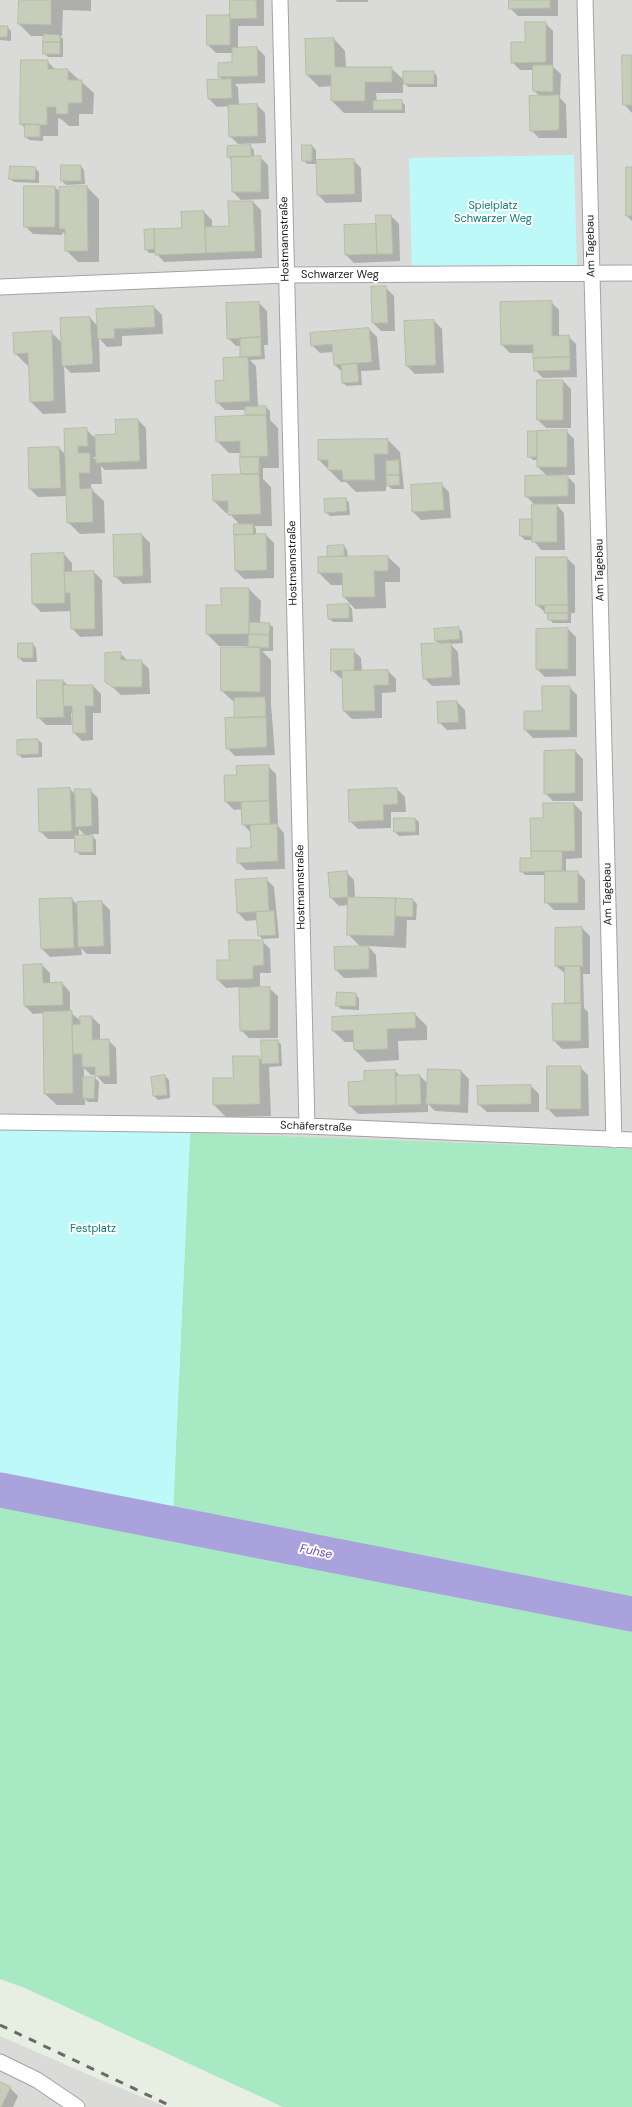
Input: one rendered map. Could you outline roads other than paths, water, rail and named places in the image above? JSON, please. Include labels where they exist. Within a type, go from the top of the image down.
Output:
[{"type":"street","name":"Hostmannstraße","points":[[280,0],[307,1126]]},
{"type":"street","name":"Am Tagebau","points":[[585,0],[614,1140]]},
{"type":"street","name":"Schwarzer Weg","points":[[0,286],[286,275],[592,275],[632,273]]},
{"type":"street","name":"Schäferstraße","points":[[0,1122],[307,1126],[632,1140]]},
{"type":"street","points":[[0,2062],[37,2080],[77,2107]]},
{"type":"waterway","name":"Fuhse","points":[[0,1490],[632,1614]]},
{"type":"railway","points":[[0,2025],[173,2107]]},
{"type":"park label","name":"Spielplatz Schwarzer Weg","points":[[493,212]]},
{"type":"park label","name":"Festplatz","points":[[93,1229]]}]
